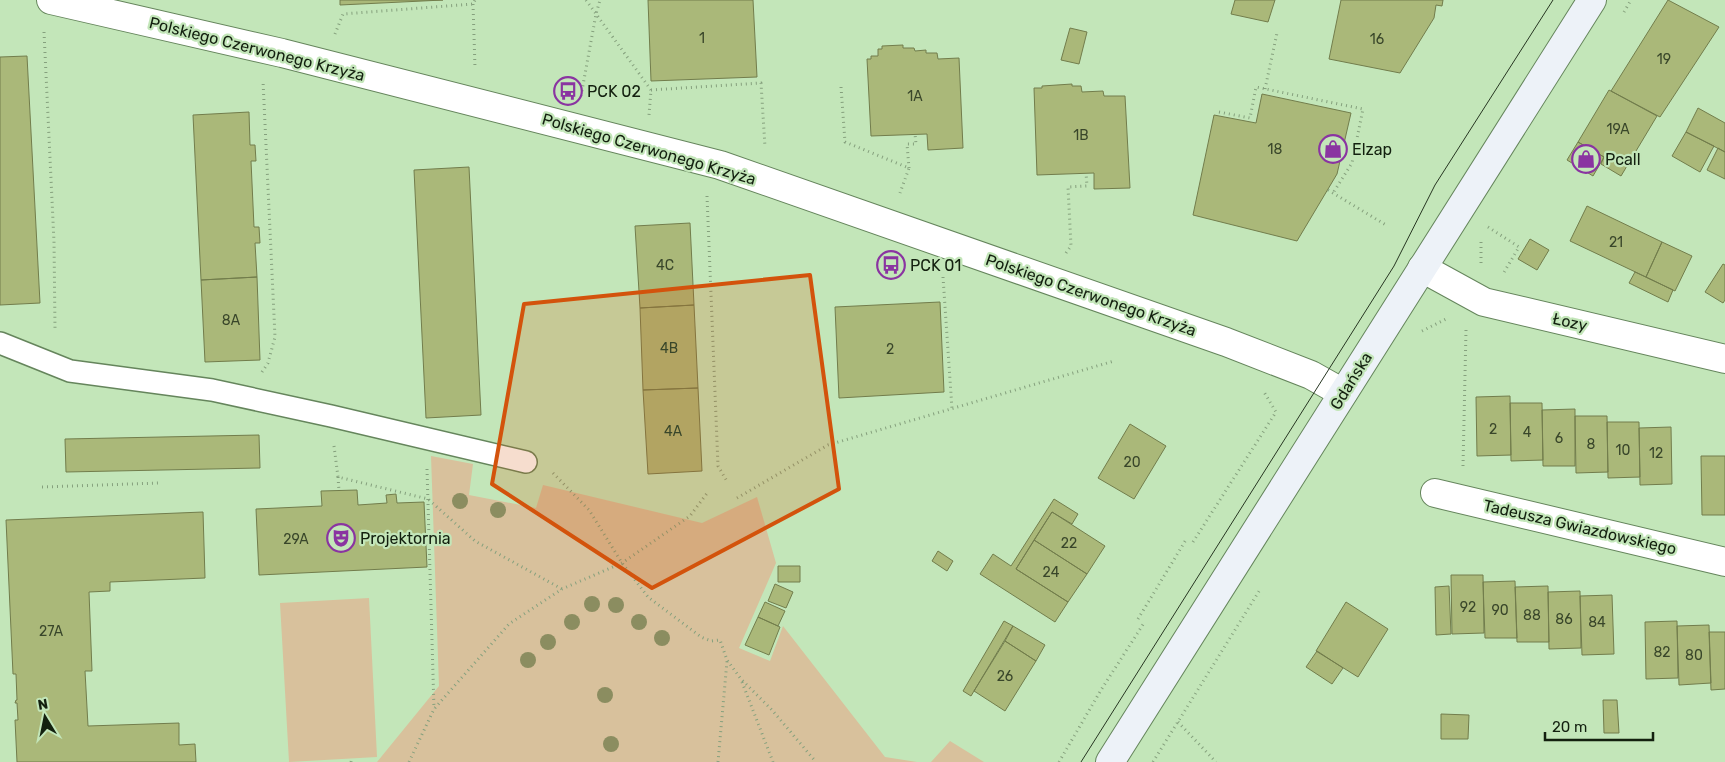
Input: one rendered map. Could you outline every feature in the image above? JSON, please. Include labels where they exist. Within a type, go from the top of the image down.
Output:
[{"type":"street","name":"Polskiego Czerwonego Krzyża","points":[[51,0],[291,56],[720,165],[1226,342],[1310,375],[1343,393]]},
{"type":"street","name":"Gdańska","points":[[1110,762],[1592,0]]},
{"type":"street","name":"Łozy","points":[[1422,268],[1484,302],[1725,359]]},
{"type":"street","name":"Tadeusza Gwiazdowskiego","points":[[1435,493],[1725,562]]},
{"type":"lane","points":[[0,343],[70,371],[212,390],[526,462]]},
{"type":"path","points":[[586,0],[651,90],[648,123]]},
{"type":"path","points":[[580,104],[600,0]]},
{"type":"path","points":[[333,42],[343,14],[474,2],[475,77]]},
{"type":"path","points":[[44,31],[54,242],[55,328]]},
{"type":"path","points":[[1265,89],[1277,33]]},
{"type":"path","points":[[258,379],[268,363],[276,337],[262,81]]},
{"type":"path","points":[[651,90],[761,83],[765,150]]},
{"type":"path","points":[[841,87],[845,142],[909,168]]},
{"type":"path","points":[[1219,112],[1250,118],[1256,87],[1364,109],[1352,163],[1333,193]]},
{"type":"path","points":[[900,194],[909,168],[908,144],[916,144],[916,134]]},
{"type":"path","points":[[1065,254],[1071,246],[1068,187],[1087,186],[1086,173]]},
{"type":"path","points":[[1328,190],[1386,226]]},
{"type":"path","points":[[707,193],[718,466],[728,483]]},
{"type":"path","points":[[1488,228],[1519,247],[1501,277]]},
{"type":"path","points":[[943,276],[952,408]]},
{"type":"path","points":[[1462,499],[1466,322]]},
{"type":"path","points":[[737,498],[828,445],[1114,361]]},
{"type":"path","points":[[1193,542],[1276,412],[1266,394],[1260,388]]},
{"type":"path","points":[[331,416],[339,490]]},
{"type":"path","points":[[427,439],[434,710]]},
{"type":"path","points":[[549,468],[589,510],[622,563],[648,597],[701,637],[711,641],[720,640],[727,660],[741,679],[772,710],[816,762]]},
{"type":"path","points":[[338,478],[428,499],[475,541],[562,589]]},
{"type":"path","points":[[42,487],[160,483]]},
{"type":"path","points":[[409,762],[434,710],[509,624],[562,589],[622,563],[690,516],[708,492]]},
{"type":"path","points":[[1138,619],[1187,538]]},
{"type":"path","points":[[1058,762],[1101,690],[1144,624]]},
{"type":"path","points":[[718,762],[727,660]]},
{"type":"path","points":[[741,679],[773,762]]},
{"type":"path","points":[[1178,722],[1216,762]]},
{"type":"highlighted area","points":[[810,275],[839,489],[652,588],[492,484],[524,304]]},
{"type":"shaded area","points":[[431,456],[473,464],[469,495],[536,508],[543,485],[702,523],[757,497],[776,563],[739,648],[770,661],[783,626],[885,757],[917,762],[377,762],[439,686]]},
{"type":"shaded area","points":[[369,598],[377,757],[289,762],[280,603]]},
{"type":"shaded area","points":[[950,741],[984,762],[931,762]]},
{"type":"building","points":[[340,0],[443,0],[340,5]]},
{"type":"building","points":[[648,0],[753,0],[757,77],[651,81]]},
{"type":"building","points":[[1235,0],[1275,0],[1268,22],[1231,14]]},
{"type":"building","points":[[1341,0],[1443,0],[1442,6],[1436,5],[1434,18],[1400,73],[1329,59]]},
{"type":"building","points":[[1668,0],[1719,27],[1660,117],[1611,91]]},
{"type":"building","points":[[1070,28],[1087,32],[1079,64],[1061,60]]},
{"type":"building","points":[[903,45],[903,48],[914,48],[915,51],[926,50],[926,53],[937,53],[938,59],[959,58],[963,148],[928,150],[927,134],[871,136],[867,59],[871,59],[871,56],[878,56],[878,49],[882,49],[882,46]]},
{"type":"building","points":[[27,56],[40,303],[0,305],[0,57]]},
{"type":"building","points":[[1072,84],[1072,86],[1081,86],[1082,92],[1103,91],[1104,96],[1125,96],[1130,188],[1094,189],[1094,173],[1037,175],[1034,88]]},
{"type":"building","points":[[1609,90],[1657,116],[1621,176],[1601,164],[1604,157],[1578,142]]},
{"type":"building","points":[[1262,94],[1351,113],[1337,174],[1297,241],[1193,215],[1214,115],[1256,123]]},
{"type":"building","points":[[1698,108],[1725,123],[1725,152],[1686,132]]},
{"type":"building","points":[[249,112],[250,145],[255,145],[256,161],[251,161],[254,227],[259,227],[260,243],[255,243],[257,277],[201,280],[193,115]]},
{"type":"building","points":[[1686,132],[1714,146],[1700,172],[1672,156]]},
{"type":"building","points":[[1578,142],[1604,157],[1593,176],[1567,160]]},
{"type":"building","points":[[1718,148],[1725,152],[1725,179],[1707,170]]},
{"type":"building","points":[[469,167],[481,415],[426,418],[414,170]]},
{"type":"building","points":[[1587,206],[1662,242],[1646,277],[1570,241]]},
{"type":"building","points":[[690,223],[694,305],[640,308],[635,226]]},
{"type":"building","points":[[1530,239],[1549,250],[1537,270],[1518,259]]},
{"type":"building","points":[[1662,242],[1692,256],[1675,291],[1646,277]]},
{"type":"building","points":[[1723,264],[1725,265],[1725,300],[1723,303],[1705,292]]},
{"type":"building","points":[[1635,272],[1673,290],[1668,302],[1629,283]]},
{"type":"building","points":[[257,277],[260,360],[205,362],[201,280]]},
{"type":"building","points":[[940,302],[944,392],[839,398],[835,307]]},
{"type":"building","points":[[694,305],[698,388],[643,390],[640,308]]},
{"type":"building","points":[[698,388],[702,471],[648,474],[643,390]]},
{"type":"building","points":[[1510,396],[1511,455],[1477,456],[1476,397]]},
{"type":"building","points":[[1510,403],[1542,403],[1543,460],[1511,461]]},
{"type":"building","points":[[1575,409],[1575,466],[1543,466],[1542,410]]},
{"type":"building","points":[[1575,416],[1607,416],[1608,472],[1576,473]]},
{"type":"building","points":[[1607,422],[1639,422],[1640,477],[1608,478]]},
{"type":"building","points":[[1130,424],[1166,446],[1134,499],[1098,478]]},
{"type":"building","points":[[1671,427],[1672,484],[1640,485],[1639,428]]},
{"type":"building","points":[[259,435],[260,468],[66,472],[65,439]]},
{"type":"building","points":[[1701,456],[1725,456],[1725,515],[1702,515]]},
{"type":"building","name":"Projektornia","points":[[357,490],[358,505],[387,503],[386,495],[396,494],[397,503],[424,502],[427,567],[259,575],[256,509],[322,506],[321,491]]},
{"type":"building","points":[[1054,499],[1078,514],[1072,524],[1052,512],[1016,569],[1068,602],[1055,622],[980,574],[993,554],[1011,566]]},
{"type":"building","points":[[203,512],[205,578],[110,582],[110,591],[89,592],[92,671],[85,671],[88,726],[179,723],[179,745],[195,744],[196,762],[17,762],[15,720],[18,720],[17,703],[15,703],[17,700],[16,674],[13,674],[6,520]]},
{"type":"building","points":[[1052,512],[1105,546],[1087,574],[1034,540]]},
{"type":"building","points":[[1034,540],[1087,574],[1068,602],[1016,569]]},
{"type":"building","points":[[938,551],[953,561],[947,571],[932,561]]},
{"type":"building","points":[[778,566],[800,566],[800,582],[778,582]]},
{"type":"building","points":[[1451,575],[1483,575],[1484,633],[1452,634]]},
{"type":"building","points":[[1515,581],[1517,638],[1485,638],[1483,582]]},
{"type":"building","points":[[775,584],[793,592],[786,608],[768,601]]},
{"type":"building","points":[[1449,586],[1451,634],[1436,635],[1435,587]]},
{"type":"building","points":[[1548,586],[1549,642],[1517,642],[1515,587]]},
{"type":"building","points":[[1580,591],[1581,648],[1549,649],[1548,592]]},
{"type":"building","points":[[1612,595],[1614,654],[1582,655],[1580,596]]},
{"type":"building","points":[[765,602],[785,611],[778,626],[758,617]]},
{"type":"building","points":[[1346,602],[1388,629],[1358,677],[1316,651]]},
{"type":"building","points":[[758,617],[780,627],[769,655],[745,645]]},
{"type":"building","points":[[1004,621],[1013,626],[971,696],[963,691]]},
{"type":"building","points":[[1677,621],[1678,678],[1646,679],[1645,622]]},
{"type":"building","points":[[1709,625],[1711,683],[1679,685],[1677,626]]},
{"type":"building","points":[[1013,626],[1045,645],[1036,661],[1005,641]]},
{"type":"building","points":[[1709,632],[1725,632],[1725,689],[1711,690]]},
{"type":"building","points":[[1005,641],[1036,661],[1005,711],[974,691]]},
{"type":"building","points":[[1317,651],[1343,668],[1332,684],[1306,667]]},
{"type":"building","points":[[1603,700],[1617,700],[1619,733],[1604,733]]},
{"type":"building","points":[[1441,714],[1469,715],[1468,739],[1441,739]]},
{"type":"tram line","points":[[1081,762],[1394,266],[1435,185],[1553,0]]},
{"type":"place","name":"PCK 02","points":[[568,91]]},
{"type":"place","name":"Elzap","points":[[1333,149]]},
{"type":"place","name":"Pcall","points":[[1586,159]]},
{"type":"place","name":"PCK 01","points":[[891,265]]},
{"type":"place","name":"Projektornia","points":[[341,538]]}]
